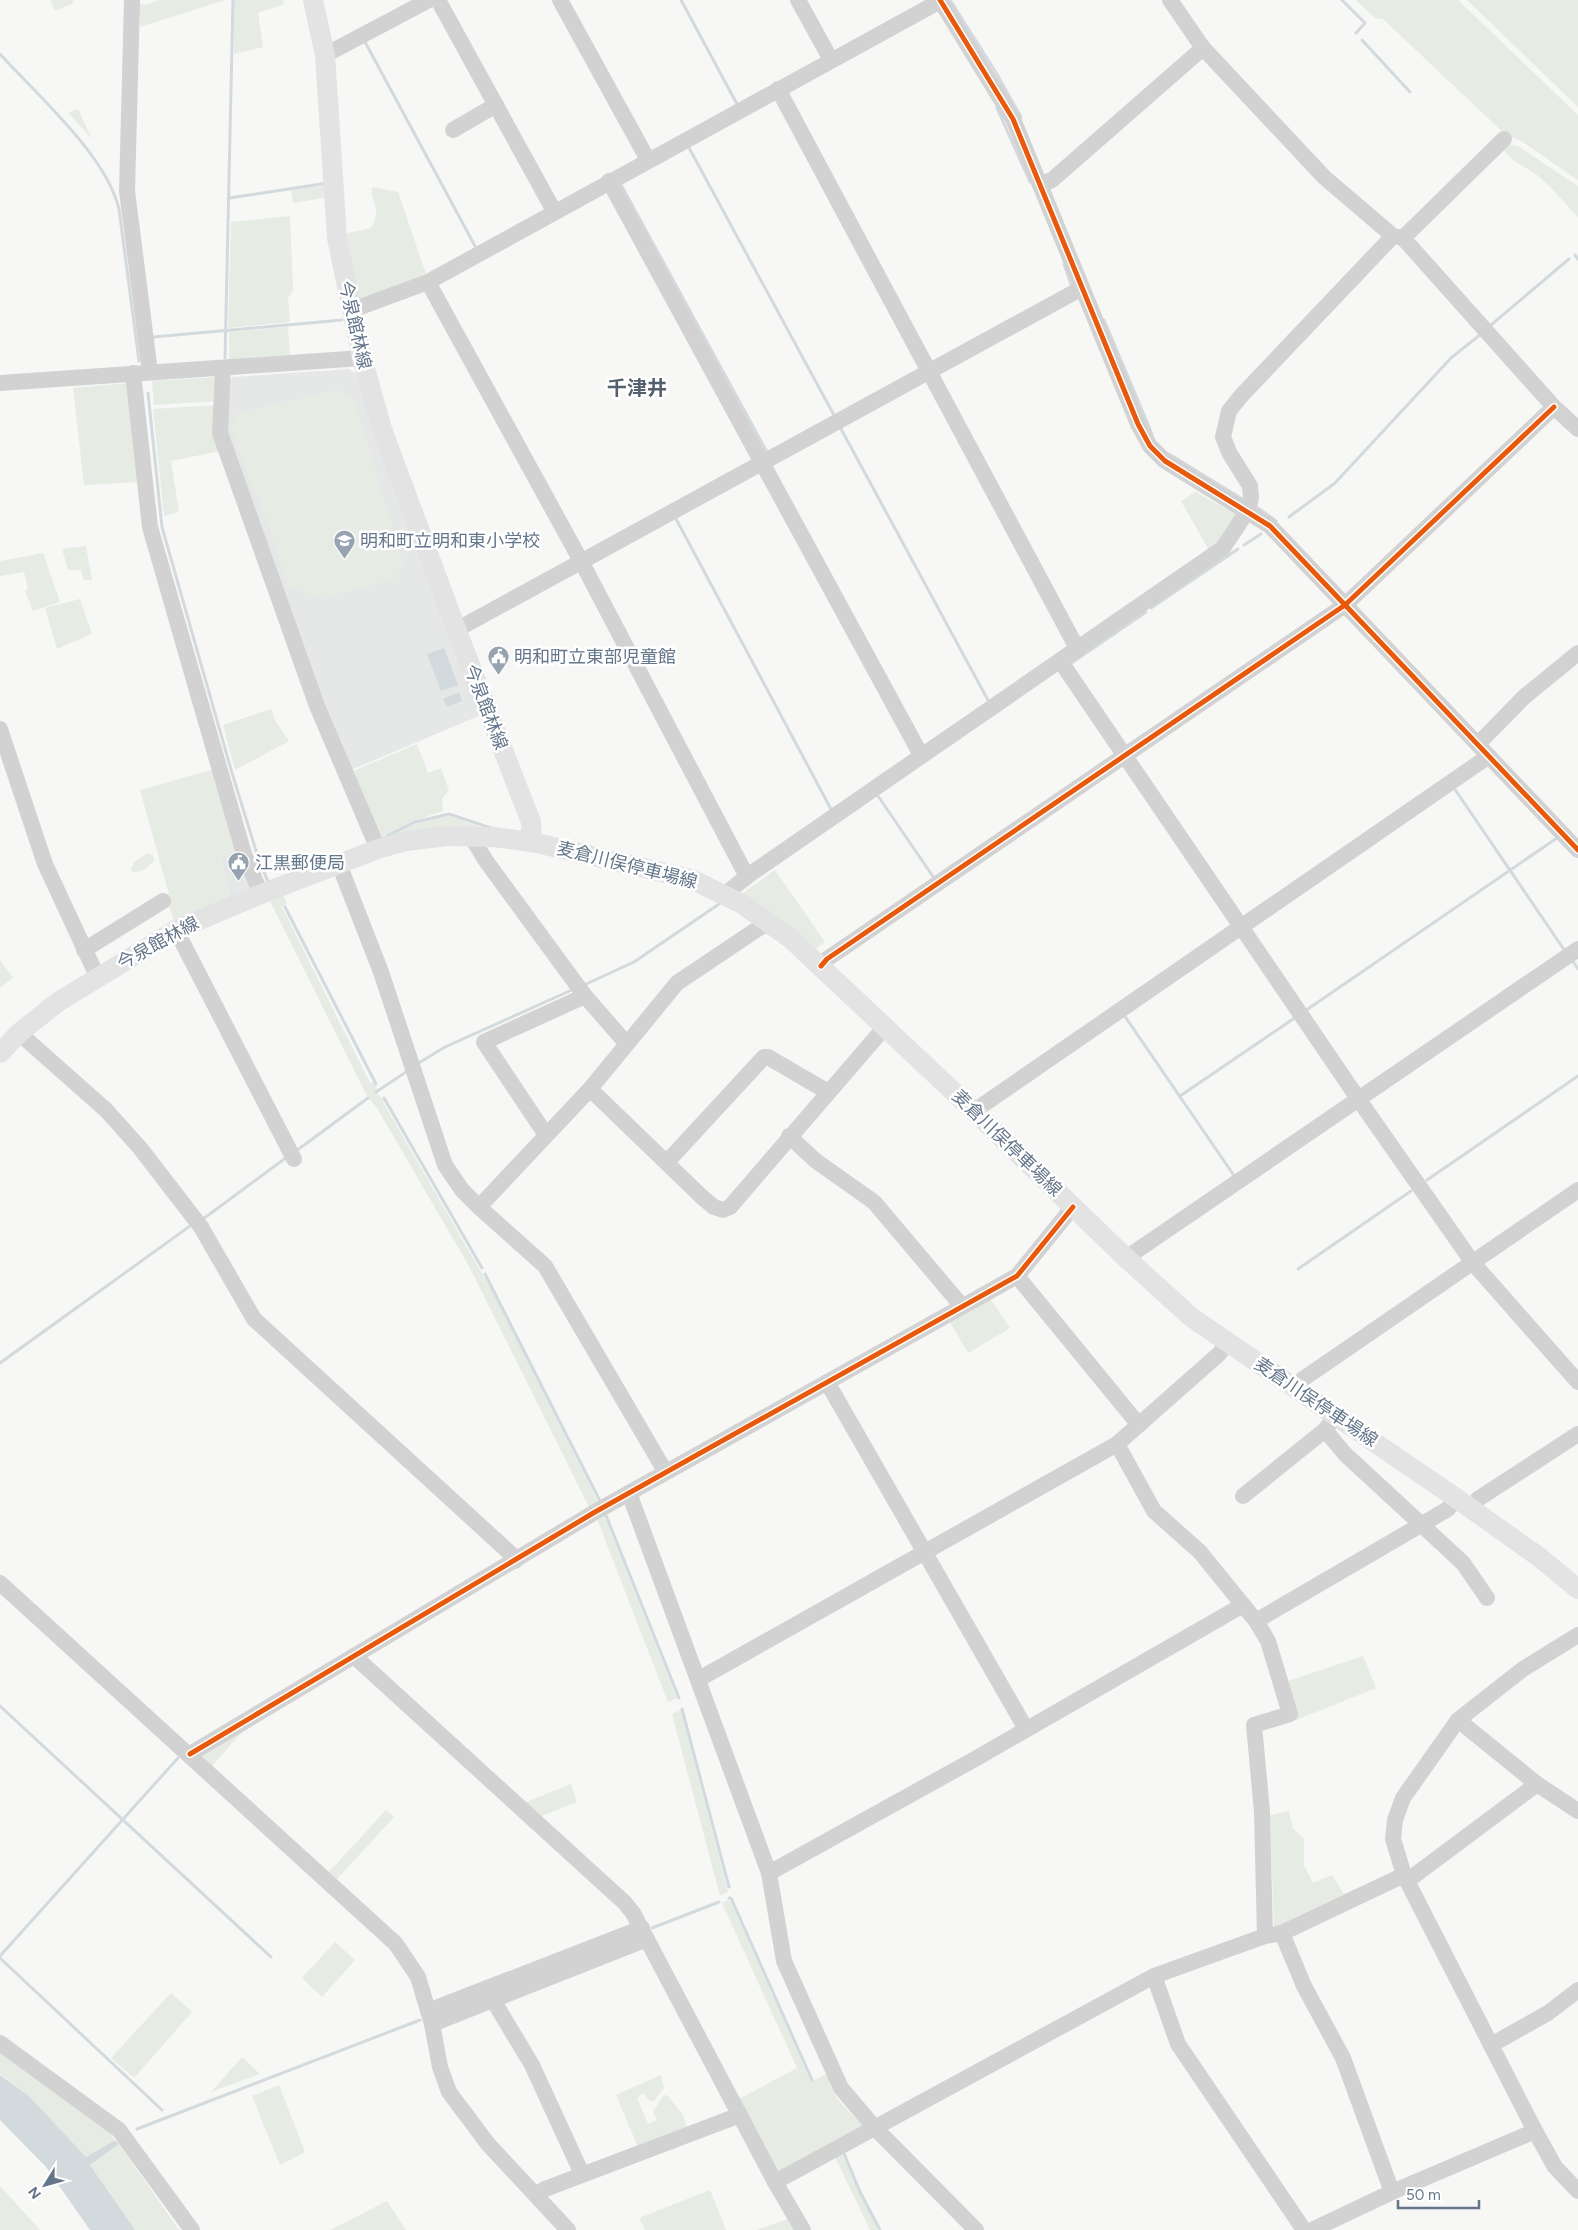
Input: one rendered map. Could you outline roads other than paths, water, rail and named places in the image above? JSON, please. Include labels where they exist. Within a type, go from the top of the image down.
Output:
[{"type":"main road","name":"今泉館林線","points":[[0,1053],[18,1033],[58,1002],[176,930],[261,894],[378,849],[425,837],[472,836],[532,842],[531,822],[456,630],[382,428],[362,358],[337,238],[325,55],[313,0]]},
{"type":"main road","name":"麦倉川俣停車場線","points":[[532,842],[691,879],[725,894],[767,920],[821,966],[1126,1258],[1191,1317],[1294,1388],[1330,1423],[1463,1503],[1539,1557],[1578,1589]]},
{"type":"street","points":[[132,0],[127,191],[150,372]]},
{"type":"street","points":[[325,55],[429,0]]},
{"type":"street","points":[[438,0],[554,211]]},
{"type":"street","points":[[560,0],[648,160]]},
{"type":"street","points":[[798,0],[831,60]]},
{"type":"street","points":[[352,310],[428,282],[554,211],[941,0],[999,93],[1044,183],[1082,288],[1138,424],[1150,446],[1165,461],[1248,510],[1270,526],[1578,850]]},
{"type":"street","points":[[1170,0],[1203,48],[1324,177],[1398,237],[1554,407],[1578,429]]},
{"type":"street","points":[[1044,183],[1203,48]]},
{"type":"street","points":[[778,89],[1078,650]]},
{"type":"street","points":[[453,130],[496,105]]},
{"type":"street","points":[[725,894],[749,875],[921,755],[1061,662],[1223,548],[1248,510],[1251,498],[1250,486],[1230,454],[1224,437],[1229,411],[1241,396],[1398,237],[1504,139]]},
{"type":"street","points":[[610,181],[921,755]]},
{"type":"street","points":[[428,282],[581,561],[743,869],[749,875]]},
{"type":"street","points":[[456,630],[1082,288]]},
{"type":"street","points":[[0,383],[362,358]]},
{"type":"street","points":[[223,368],[220,433],[317,706],[378,849]]},
{"type":"street","points":[[133,373],[150,527],[244,854],[261,894]]},
{"type":"street","points":[[821,966],[827,959],[1346,605],[1554,407]]},
{"type":"street","points":[[974,1111],[1241,927],[1484,750],[1524,697],[1578,653]]},
{"type":"street","points":[[1061,662],[1359,1100],[1473,1263],[1578,1382]]},
{"type":"street","points":[[0,732],[46,864],[98,978]]},
{"type":"street","points":[[472,836],[486,861],[585,996],[626,1043]]},
{"type":"street","points":[[339,864],[381,972],[440,1152],[462,1190],[545,1266],[665,1471]]},
{"type":"street","points":[[84,950],[163,900]]},
{"type":"street","points":[[479,1207],[590,1088],[677,983],[767,920]]},
{"type":"street","points":[[176,930],[294,1159]]},
{"type":"street","points":[[1126,1258],[1578,949]]},
{"type":"street","points":[[546,1135],[484,1042],[585,996]]},
{"type":"street","points":[[590,1088],[714,1207],[723,1210],[730,1206],[885,1027]]},
{"type":"street","points":[[18,1033],[106,1110],[140,1148],[201,1227],[254,1319],[511,1554],[515,1561]]},
{"type":"street","points":[[667,1162],[764,1057],[768,1057],[828,1092]]},
{"type":"street","points":[[789,1136],[816,1161],[874,1202],[961,1305]]},
{"type":"street","points":[[1294,1388],[1303,1379],[1578,1190]]},
{"type":"street","points":[[190,1754],[665,1471],[827,1382],[961,1305],[1017,1276],[1074,1208]]},
{"type":"street","points":[[1017,1276],[1139,1425]]},
{"type":"street","points":[[699,1679],[1117,1444],[1219,1354],[1228,1342]]},
{"type":"street","points":[[827,1382],[1026,1729]]},
{"type":"street","points":[[1243,1496],[1330,1423],[1345,1454],[1462,1563],[1487,1598]]},
{"type":"street","points":[[1256,1621],[1448,1508],[1478,1499],[1578,1434]]},
{"type":"street","points":[[1117,1444],[1154,1511],[1200,1552],[1256,1621],[1268,1641],[1290,1714],[1254,1725],[1262,1812],[1265,1936]]},
{"type":"street","points":[[629,1493],[769,1873],[784,1961],[841,2088],[875,2128],[976,2230]]},
{"type":"street","points":[[0,1583],[190,1754],[396,1944],[418,1977],[430,2017],[440,2067],[449,2092],[488,2144],[568,2230]]},
{"type":"street","points":[[769,1873],[1243,1605]]},
{"type":"street","points":[[1578,1635],[1523,1669],[1458,1720],[1402,1798],[1395,1820],[1394,1839],[1405,1878],[1535,2131],[1555,2167],[1578,2191]]},
{"type":"street","points":[[354,1656],[625,1903],[644,1934],[775,2182],[803,2230]]},
{"type":"street","points":[[1458,1720],[1537,1784],[1578,1811]]},
{"type":"street","points":[[775,2182],[1154,1976],[1265,1936],[1282,1933],[1405,1878],[1537,1784]]},
{"type":"street","points":[[1282,1933],[1304,1986],[1343,2058],[1392,2192]]},
{"type":"street","points":[[430,2017],[493,2000],[644,1934]]},
{"type":"street","points":[[430,2017],[644,1934]]},
{"type":"street","points":[[1154,1976],[1178,2044],[1304,2230]]},
{"type":"street","points":[[1491,2045],[1548,2013],[1578,1990]]},
{"type":"street","points":[[493,2000],[532,2065],[582,2174]]},
{"type":"street","points":[[0,2043],[119,2130],[192,2230]]},
{"type":"street","points":[[536,2195],[545,2189],[582,2174],[740,2115]]},
{"type":"street","points":[[1312,2230],[1392,2192],[1535,2131]]},
{"type":"waterway","points":[[225,358],[233,0]]},
{"type":"waterway","points":[[681,0],[737,104]]},
{"type":"waterway","points":[[950,0],[995,71],[1021,117]]},
{"type":"waterway","points":[[1342,0],[1365,23],[1356,33]]},
{"type":"waterway","points":[[364,40],[475,246]]},
{"type":"waterway","points":[[1362,40],[1410,92]]},
{"type":"waterway","points":[[0,54],[86,147],[112,189],[119,209],[139,361]]},
{"type":"waterway","points":[[997,108],[1030,182]]},
{"type":"waterway","points":[[688,146],[835,417]]},
{"type":"waterway","points":[[229,198],[328,183]]},
{"type":"waterway","points":[[620,183],[767,452]]},
{"type":"waterway","points":[[1575,255],[1578,259]]},
{"type":"waterway","points":[[1491,325],[1569,259]]},
{"type":"waterway","points":[[1064,264],[1072,287]]},
{"type":"waterway","points":[[153,337],[342,320]]},
{"type":"waterway","points":[[1104,320],[1152,434]]},
{"type":"waterway","points":[[1289,517],[1335,483],[1451,358],[1481,334]]},
{"type":"waterway","points":[[148,393],[162,527],[232,773],[257,854],[268,882]]},
{"type":"waterway","points":[[840,427],[989,702]]},
{"type":"waterway","points":[[1169,454],[1244,500]]},
{"type":"waterway","points":[[1258,508],[1276,521]]},
{"type":"waterway","points":[[675,517],[832,811]]},
{"type":"waterway","points":[[1244,545],[1261,534]]},
{"type":"waterway","points":[[1151,608],[1238,549]]},
{"type":"waterway","points":[[1070,664],[1146,612]]},
{"type":"waterway","points":[[1454,788],[1565,951]]},
{"type":"waterway","points":[[878,796],[934,878]]},
{"type":"waterway","points":[[387,836],[415,822],[449,814],[491,828]]},
{"type":"waterway","points":[[1305,1011],[1557,838]]},
{"type":"waterway","points":[[584,985],[634,962],[722,902]]},
{"type":"waterway","points":[[285,907],[376,1084]]},
{"type":"waterway","points":[[1572,960],[1578,969]]},
{"type":"waterway","points":[[417,1064],[445,1047],[574,989]]},
{"type":"waterway","points":[[1124,1015],[1235,1177]]},
{"type":"waterway","points":[[1180,1096],[1296,1017]]},
{"type":"waterway","points":[[376,1092],[409,1070]]},
{"type":"waterway","points":[[1427,1180],[1578,1076]]},
{"type":"waterway","points":[[296,1151],[368,1098]]},
{"type":"waterway","points":[[384,1098],[482,1268]]},
{"type":"waterway","points":[[203,1219],[287,1157]]},
{"type":"waterway","points":[[1298,1269],[1411,1191]]},
{"type":"waterway","points":[[485,1274],[601,1503]]},
{"type":"waterway","points":[[605,1513],[679,1698]]},
{"type":"waterway","points":[[0,1706],[271,1957]]},
{"type":"waterway","points":[[682,1709],[729,1887]]},
{"type":"waterway","points":[[0,1956],[178,1758]]},
{"type":"waterway","points":[[729,1898],[731,1898],[812,2080]]},
{"type":"waterway","points":[[652,1928],[719,1902]]},
{"type":"waterway","points":[[0,1958],[162,2110]]},
{"type":"waterway","points":[[137,2129],[420,2020]]},
{"type":"waterway","points":[[843,2151],[860,2192],[880,2230]]},
{"type":"place","name":"明和町立明和東小学校","points":[[344,560]]},
{"type":"place","name":"明和町立東部児童館","points":[[498,676]]},
{"type":"place","name":"江黒郵便局","points":[[239,882]]},
{"type":"district","name":"千津井","points":[[637,388]]}]
